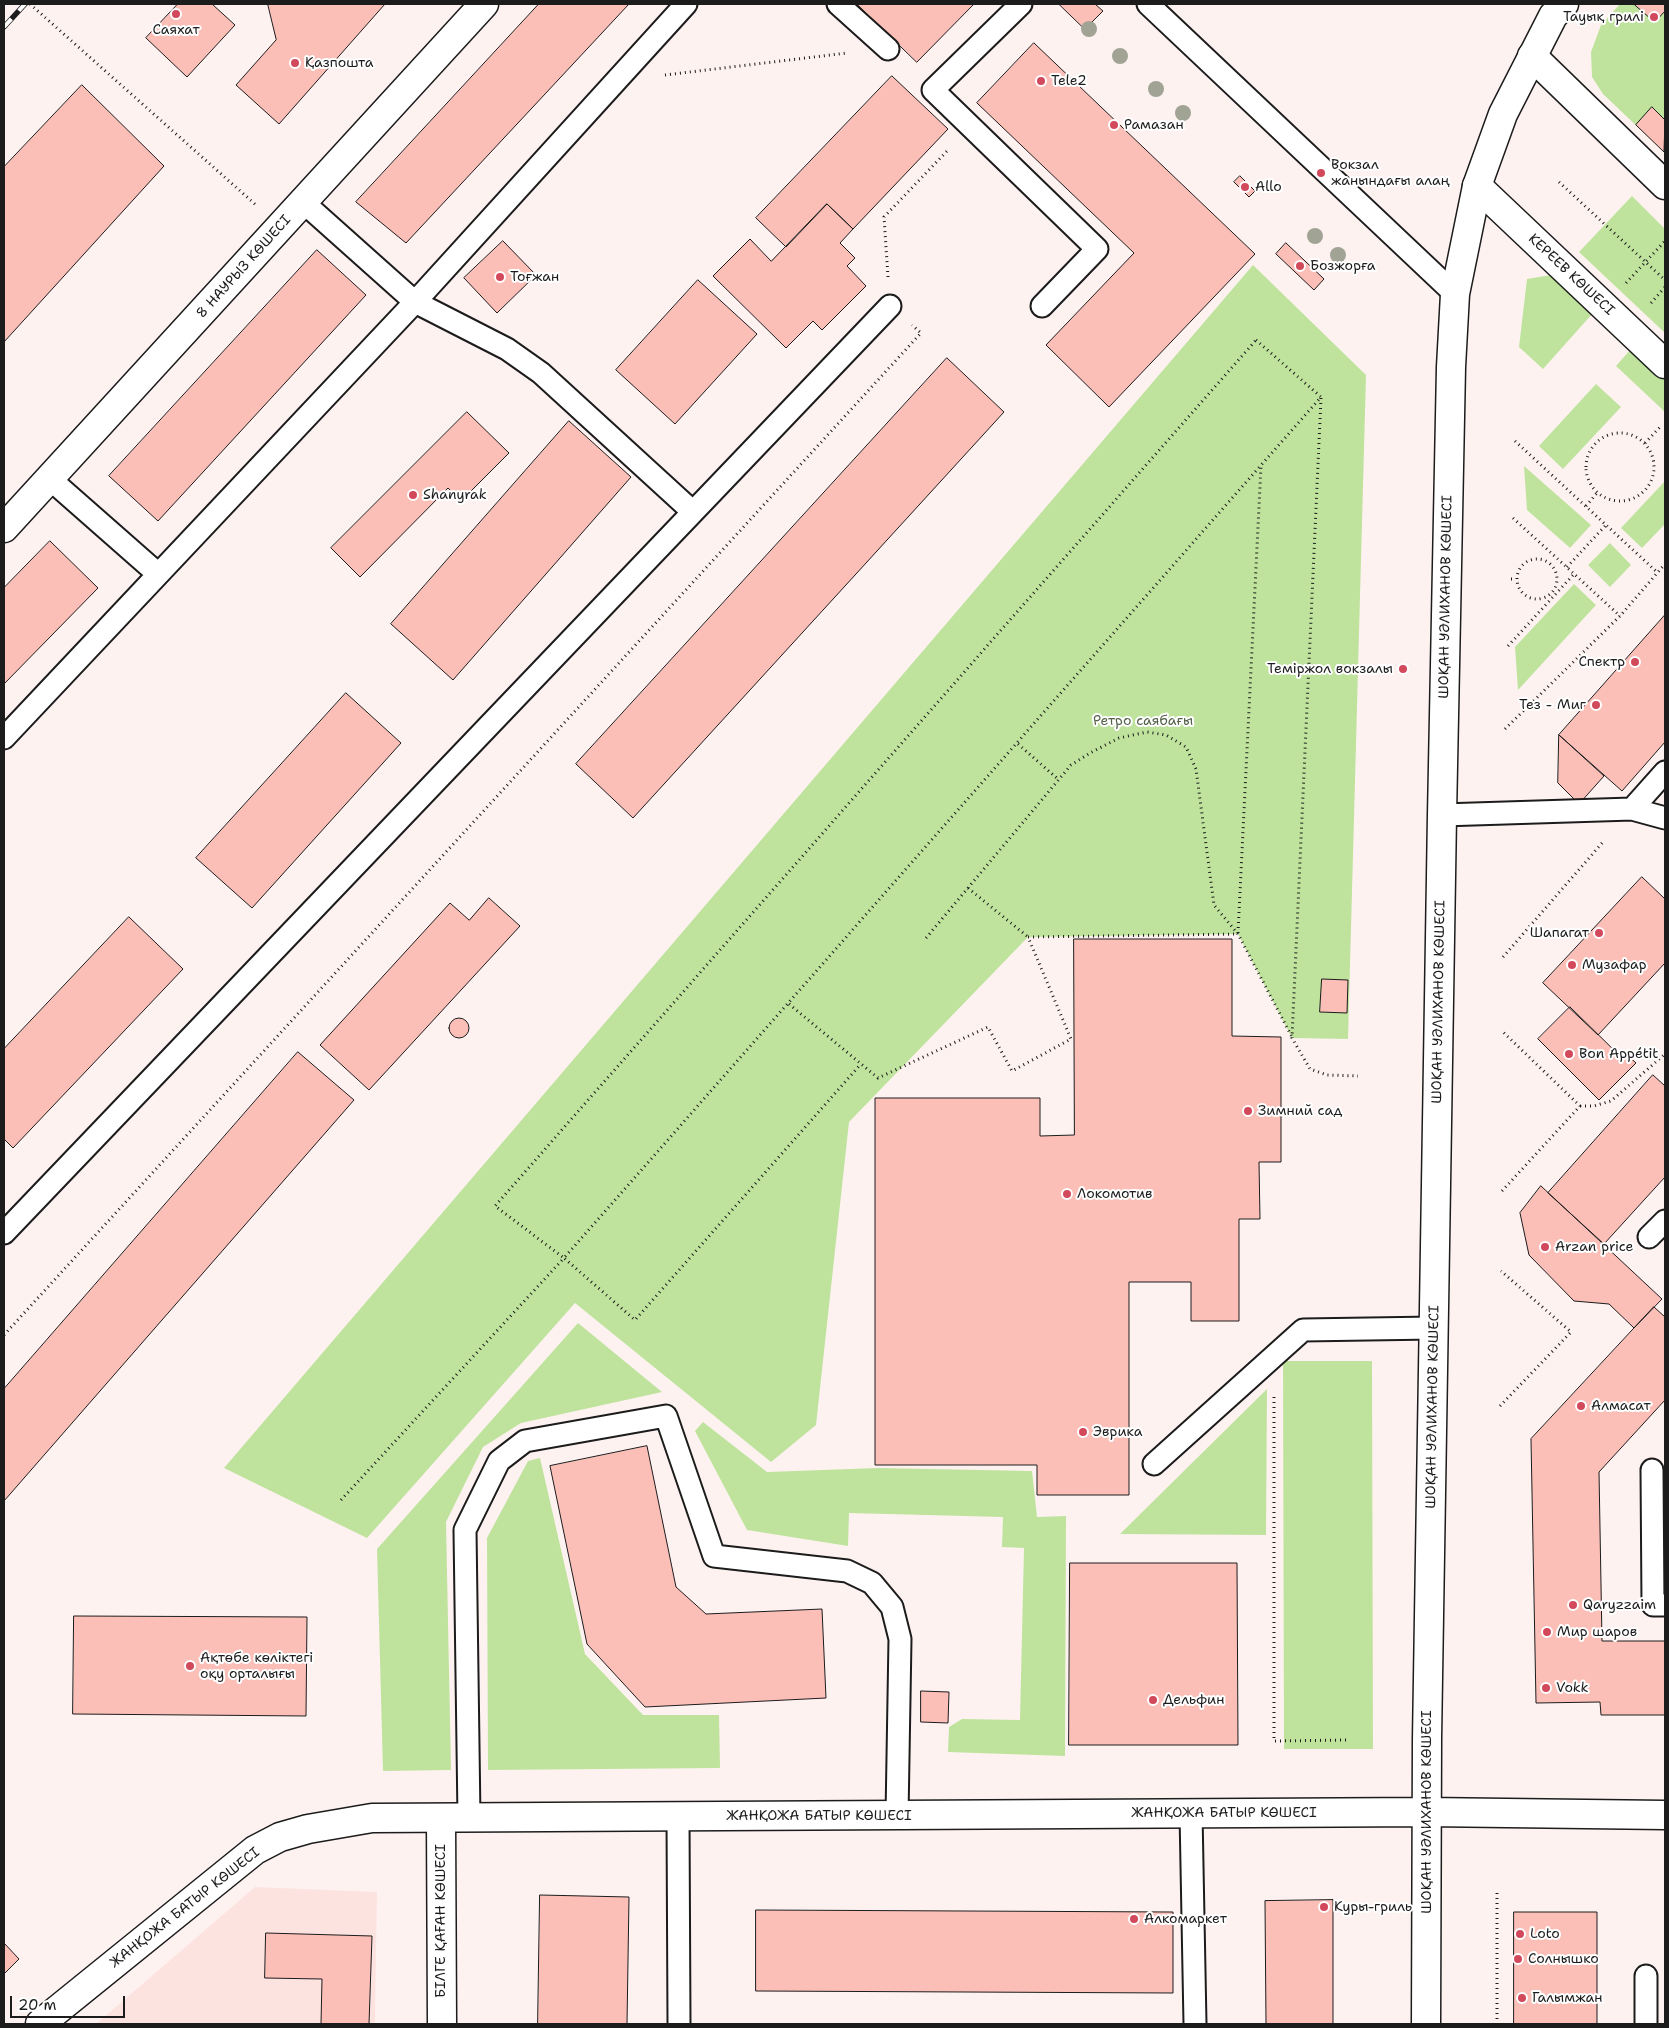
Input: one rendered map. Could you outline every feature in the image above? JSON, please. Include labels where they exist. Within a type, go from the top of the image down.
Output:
[{"type":"street","name":"8 НАУРЫЗ КӨШЕСІ","points":[[4,528],[484,4]]},
{"type":"street","name":"ШОҚАН УӘЛИХАНОВ КӨШЕСІ","points":[[1426,2024],[1427,1812],[1442,815],[1451,367],[1455,294],[1477,186],[1503,114],[1554,16],[1564,4]]},
{"type":"street","points":[[1532,56],[1665,185]]},
{"type":"street","name":"КЕРЕЕВ КӨШЕСІ","points":[[1477,186],[1665,364]]},
{"type":"street","name":"ЖАНҚОЖА БАТЫР КӨШЕСІ","points":[[40,2024],[255,1850],[280,1837],[308,1829],[372,1818],[1427,1812],[1665,1815]]},
{"type":"street","name":"БІЛГЕ ҚАҒАН КӨШЕСІ","points":[[441,1819],[442,2024]]},
{"type":"lane","points":[[4,738],[414,302],[686,4]]},
{"type":"lane","points":[[838,4],[888,48]]},
{"type":"lane","points":[[1021,4],[933,90],[1097,249],[1042,306]]},
{"type":"lane","points":[[1148,4],[1455,294]]},
{"type":"lane","points":[[303,202],[414,302],[508,349],[541,372],[693,512]]},
{"type":"lane","points":[[6,1226],[890,306]]},
{"type":"lane","points":[[50,479],[158,574]]},
{"type":"lane","points":[[1632,809],[1665,772]]},
{"type":"lane","points":[[1442,815],[1632,809],[1665,818]]},
{"type":"lane","points":[[1649,1236],[1665,1221]]},
{"type":"lane","points":[[1154,1464],[1303,1330],[1434,1328]]},
{"type":"lane","points":[[469,1818],[465,1530],[500,1461],[525,1441],[666,1416],[714,1556],[847,1571],[872,1584],[892,1607],[900,1639],[897,1816]]},
{"type":"lane","points":[[1652,1470],[1653,1605],[1665,1605]]},
{"type":"lane","points":[[1191,1813],[1194,2024]]},
{"type":"lane","points":[[678,1817],[679,2024]]},
{"type":"lane","points":[[1646,1976],[1646,2024]]},
{"type":"path","points":[[30,4],[281,227]]},
{"type":"path","points":[[617,80],[888,48]]},
{"type":"path","points":[[4,1335],[921,333],[890,306],[884,217],[970,126]]},
{"type":"path","points":[[1559,182],[1665,280]]},
{"type":"path","points":[[1626,284],[1665,241]]},
{"type":"path","points":[[1648,306],[1665,287]]},
{"type":"path","points":[[861,1064],[636,1320],[564,1258],[494,1206],[1256,340],[1321,397]]},
{"type":"path","points":[[341,1500],[564,1258],[1018,744],[1321,397]]},
{"type":"path","points":[[1292,1038],[1321,397]]},
{"type":"path","points":[[1645,443],[1661,426]]},
{"type":"path","points":[[1614,433],[1636,436],[1645,443],[1652,453],[1654,464],[1653,476],[1644,491],[1629,500],[1617,502],[1597,493],[1590,485],[1586,474],[1588,453],[1594,444],[1603,437],[1614,433]]},
{"type":"path","points":[[1516,442],[1658,572]]},
{"type":"path","points":[[1238,934],[1261,466]]},
{"type":"path","points":[[1586,506],[1597,493]]},
{"type":"path","points":[[1513,518],[1620,616]]},
{"type":"path","points":[[1567,567],[1606,525]]},
{"type":"path","points":[[1549,563],[1554,556]]},
{"type":"path","points":[[1529,560],[1542,560],[1549,563],[1556,573],[1554,594],[1542,599],[1528,598],[1519,589],[1516,579],[1518,569],[1529,560]]},
{"type":"path","points":[[1505,729],[1620,616],[1665,564]]},
{"type":"path","points":[[1508,646],[1574,574]]},
{"type":"path","points":[[1511,579],[1516,579]]},
{"type":"path","points":[[926,938],[1072,765],[1118,738],[1147,732],[1166,735],[1186,747],[1196,769],[1214,905],[1238,934],[1310,1069],[1327,1075],[1358,1076]]},
{"type":"path","points":[[1018,744],[1059,780]]},
{"type":"path","points":[[1504,956],[1632,809]]},
{"type":"path","points":[[789,1004],[878,1078],[988,1027],[1012,1071],[1071,1039],[1028,937],[968,888]]},
{"type":"path","points":[[1028,937],[1238,934]]},
{"type":"path","points":[[1502,1031],[1580,1106],[1594,1106],[1611,1101],[1665,1054]]},
{"type":"path","points":[[1502,1191],[1580,1106]]},
{"type":"path","points":[[1500,1406],[1571,1332],[1501,1271]]},
{"type":"path","points":[[1274,1389],[1274,1741],[1349,1740]]},
{"type":"path","points":[[1496,2024],[1497,1894]]},
{"type":"shaded area","points":[[255,1887],[377,1892],[375,2024],[96,2024]]},
{"type":"green space","points":[[1620,4],[1665,4],[1665,153],[1603,94],[1592,77],[1591,52],[1601,25]]},
{"type":"green space","points":[[1632,196],[1665,229],[1665,333],[1579,252]]},
{"type":"green space","name":"Ретро саябағы","points":[[1253,265],[1366,375],[1348,1039],[1292,1038],[1238,934],[1028,937],[849,1122],[816,1425],[771,1462],[575,1303],[367,1538],[224,1468]]},
{"type":"green space","points":[[1551,275],[1593,313],[1543,369],[1519,347],[1527,279]]},
{"type":"green space","points":[[1631,349],[1665,380],[1665,412],[1616,366]]},
{"type":"green space","points":[[1596,384],[1621,407],[1563,469],[1539,446]]},
{"type":"green space","points":[[1524,466],[1591,525],[1570,548],[1527,510]]},
{"type":"green space","points":[[1665,481],[1665,524],[1642,548],[1621,528]]},
{"type":"green space","points":[[1610,543],[1631,565],[1610,587],[1588,565]]},
{"type":"green space","points":[[1574,584],[1596,605],[1518,690],[1515,647]]},
{"type":"green space","points":[[578,1323],[662,1392],[521,1423],[483,1447],[446,1522],[451,1770],[383,1771],[377,1549]]},
{"type":"green space","points":[[1283,1361],[1372,1361],[1373,1749],[1284,1749]]},
{"type":"green space","points":[[1267,1389],[1266,1535],[1120,1534]]},
{"type":"green space","points":[[703,1422],[767,1472],[878,1468],[1032,1471],[1037,1517],[1066,1516],[1065,1756],[948,1752],[949,1727],[962,1719],[1020,1720],[1024,1548],[1002,1547],[1003,1517],[849,1513],[848,1546],[747,1530],[695,1431]]},
{"type":"green space","points":[[540,1458],[585,1654],[643,1715],[719,1715],[720,1768],[488,1770],[487,1538],[528,1461]]},
{"type":"building","points":[[178,4],[212,4],[235,25],[187,77],[146,38]]},
{"type":"building","name":"Қазпошта","points":[[268,4],[385,4],[279,124],[236,85],[276,40]]},
{"type":"building","points":[[539,4],[629,4],[406,243],[356,202]]},
{"type":"building","points":[[857,4],[974,4],[917,62]]},
{"type":"building","points":[[1059,4],[1095,4],[1103,11],[1085,29]]},
{"type":"building","name":"Тауық грилі","points":[[1634,4],[1665,4],[1665,11],[1655,22]]},
{"type":"building","points":[[1034,43],[1255,254],[1109,407],[1046,345],[1134,253],[977,103]]},
{"type":"building","points":[[892,76],[948,129],[853,229],[827,204],[786,247],[756,218]]},
{"type":"building","points":[[82,85],[164,166],[4,342],[4,167]]},
{"type":"building","points":[[1652,107],[1665,120],[1664,152],[1636,125]]},
{"type":"building","points":[[1240,176],[1255,191],[1249,197],[1234,182]]},
{"type":"building","points":[[827,204],[853,229],[840,243],[855,258],[847,266],[866,286],[822,330],[813,321],[786,348],[713,276],[750,239],[771,261]]},
{"type":"building","name":"Тоғжан","points":[[503,241],[536,275],[497,313],[464,278]]},
{"type":"building","name":"Бозжорға","points":[[1286,243],[1324,279],[1314,290],[1276,254]]},
{"type":"building","points":[[317,250],[366,295],[158,521],[109,476]]},
{"type":"building","points":[[698,280],[757,334],[675,424],[616,370]]},
{"type":"building","points":[[947,358],[1004,412],[633,818],[576,764]]},
{"type":"building","name":"Shanyrak","points":[[467,412],[509,453],[461,501],[448,488],[360,577],[331,548]]},
{"type":"building","points":[[569,421],[631,477],[453,680],[391,624]]},
{"type":"building","points":[[50,541],[98,588],[4,684],[4,588]]},
{"type":"building","points":[[1665,615],[1665,742],[1622,791],[1559,735]]},
{"type":"building","points":[[346,693],[401,743],[252,908],[196,858]]},
{"type":"building","points":[[1559,735],[1604,776],[1579,804],[1558,783]]},
{"type":"building","points":[[1642,877],[1665,899],[1665,963],[1598,1035],[1543,983]]},
{"type":"building","points":[[489,898],[520,926],[369,1090],[320,1045],[450,903],[469,920]]},
{"type":"building","points":[[129,917],[183,969],[13,1148],[4,1139],[4,1049]]},
{"type":"building","name":"Локомотив","points":[[1074,939],[1232,939],[1232,1036],[1281,1037],[1281,1162],[1259,1162],[1260,1219],[1239,1219],[1239,1321],[1191,1321],[1191,1282],[1129,1282],[1129,1495],[1037,1495],[1037,1465],[875,1465],[875,1098],[1040,1098],[1040,1136],[1074,1135]]},
{"type":"building","points":[[1322,979],[1348,980],[1347,1013],[1320,1012]]},
{"type":"building","points":[[1570,1007],[1620,1056],[1624,1052],[1636,1063],[1599,1100],[1538,1039]]},
{"type":"building","points":[[455,1018],[463,1018],[469,1024],[469,1032],[463,1038],[455,1038],[449,1032],[449,1024]]},
{"type":"building","points":[[298,1052],[354,1100],[4,1501],[4,1389]]},
{"type":"building","points":[[1653,1075],[1665,1086],[1665,1177],[1604,1244],[1548,1193]]},
{"type":"building","points":[[1541,1186],[1662,1299],[1634,1328],[1609,1304],[1574,1301],[1529,1255],[1520,1213]]},
{"type":"building","points":[[1654,1307],[1665,1317],[1665,1400],[1599,1472],[1602,1641],[1665,1641],[1665,1715],[1601,1715],[1600,1702],[1536,1703],[1531,1439]]},
{"type":"building","points":[[647,1446],[676,1587],[706,1614],[822,1609],[826,1698],[645,1707],[587,1644],[550,1466]]},
{"type":"building","name":"Дельфин","points":[[1070,1563],[1237,1563],[1238,1745],[1069,1745]]},
{"type":"building","name":"Ақтөбе көліктегі оқу орталығы","points":[[74,1616],[307,1617],[306,1716],[73,1714]]},
{"type":"building","points":[[921,1691],[949,1692],[948,1723],[921,1722]]},
{"type":"building","points":[[540,1895],[629,1897],[627,2024],[538,2024]]},
{"type":"building","points":[[1333,1900],[1333,2024],[1266,2024],[1265,1901]]},
{"type":"building","points":[[756,1910],[1173,1912],[1173,1993],[756,1991]]},
{"type":"building","points":[[1514,1912],[1597,1912],[1597,2024],[1514,2024]]},
{"type":"building","points":[[266,1933],[372,1936],[369,2024],[321,2024],[322,1979],[265,1978]]},
{"type":"building","points":[[4,1943],[19,1959],[4,1974]]},
{"type":"railway","points":[[4,27],[25,4]]},
{"type":"place","name":"Саяхат","points":[[176,14]]},
{"type":"place","name":"Тауық грилі","points":[[1654,17]]},
{"type":"place","name":"Қазпошта","points":[[295,63]]},
{"type":"place","name":"Tele2","points":[[1041,81]]},
{"type":"place","name":"Рамазан","points":[[1114,125]]},
{"type":"place","name":"Вокзал жанындағы алаң","points":[[1321,173]]},
{"type":"place","name":"Allo","points":[[1245,187]]},
{"type":"place","name":"Бозжорға","points":[[1300,266]]},
{"type":"place","name":"Тоғжан","points":[[500,277]]},
{"type":"place","name":"Shanyrak","points":[[413,495]]},
{"type":"place","name":"Спектр","points":[[1635,662]]},
{"type":"place","name":"Теміржол вокзалы","points":[[1403,669]]},
{"type":"place","name":"Тез - Миг","points":[[1596,705]]},
{"type":"place","name":"Шапагат","points":[[1599,933]]},
{"type":"place","name":"Музафар","points":[[1572,965]]},
{"type":"place","name":"Bon Appétit","points":[[1569,1054]]},
{"type":"place","name":"Зимний сад","points":[[1248,1111]]},
{"type":"place","name":"Локомотив","points":[[1067,1194]]},
{"type":"place","name":"Arzan price","points":[[1545,1247]]},
{"type":"place","name":"Алмасат","points":[[1581,1406]]},
{"type":"place","name":"Эврика","points":[[1083,1432]]},
{"type":"place","name":"Qaryzzaim","points":[[1573,1605]]},
{"type":"place","name":"Мир шаров","points":[[1547,1632]]},
{"type":"place","name":"Ақтөбе көліктегі оқу орталығы","points":[[190,1666]]},
{"type":"place","name":"Vokk","points":[[1546,1688]]},
{"type":"place","name":"Дельфин","points":[[1153,1700]]},
{"type":"place","name":"Куры-гриль","points":[[1324,1907]]},
{"type":"place","name":"Алкомаркет","points":[[1134,1919]]},
{"type":"place","name":"Loto","points":[[1520,1934]]},
{"type":"place","name":"Солнышко","points":[[1518,1959]]},
{"type":"place","name":"Галымжан","points":[[1522,1998]]}]
